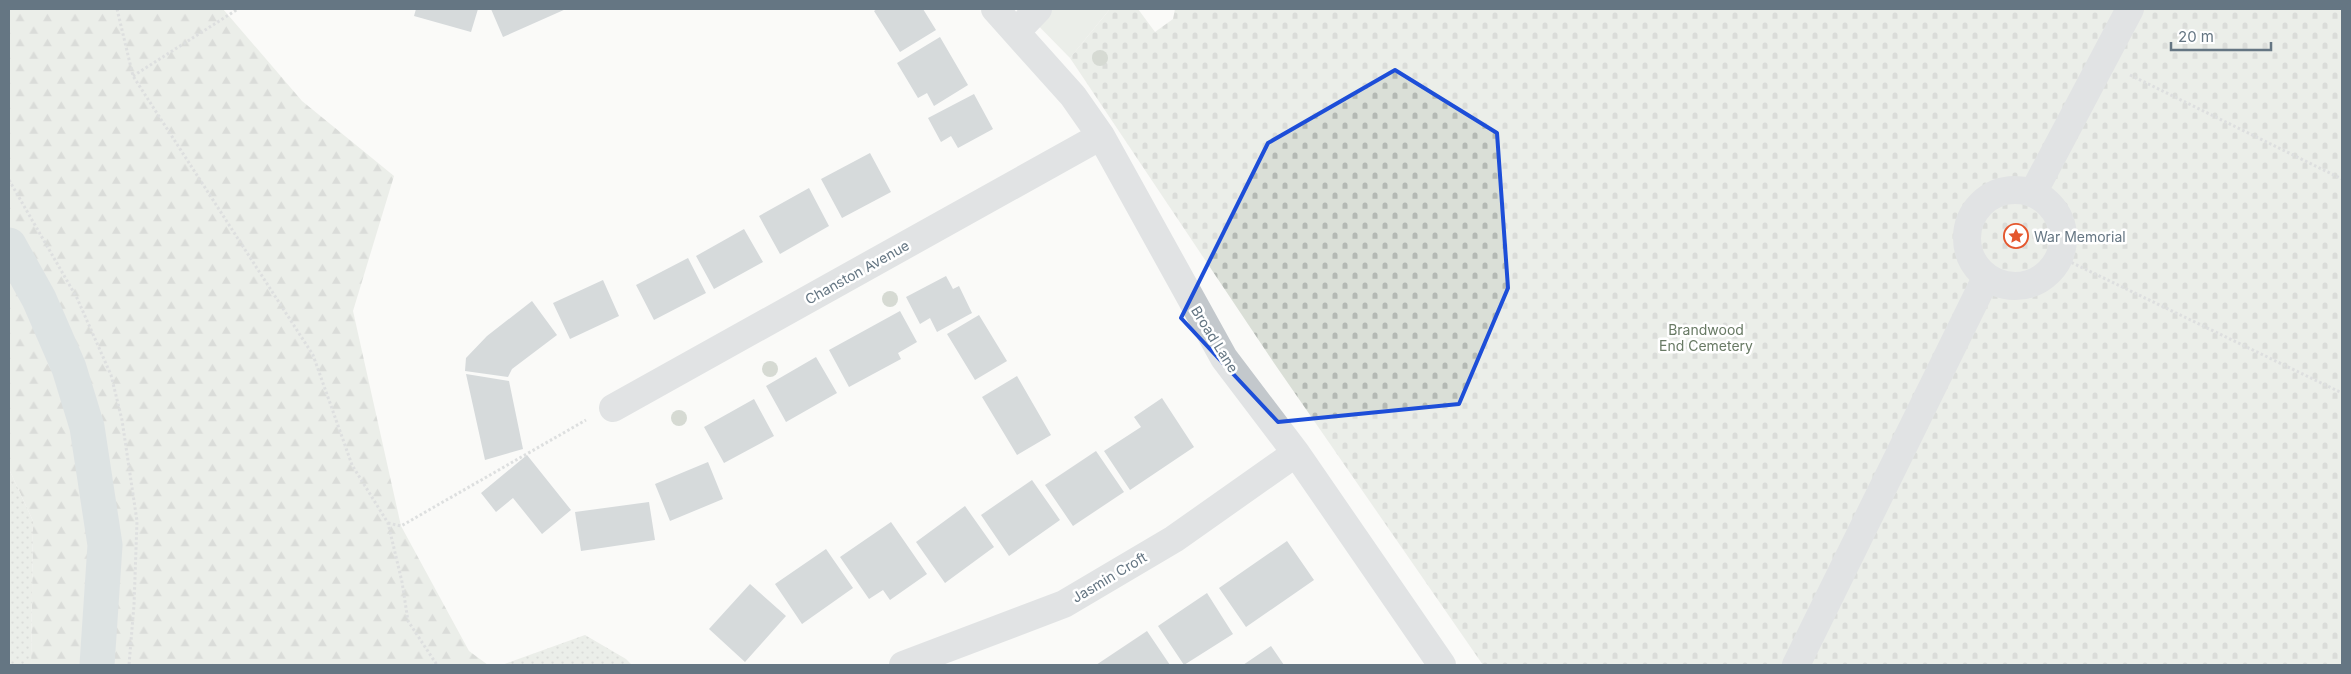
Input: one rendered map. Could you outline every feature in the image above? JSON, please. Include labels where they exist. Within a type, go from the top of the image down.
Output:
[{"type":"street","name":"Broad Lane","points":[[995,9],[1073,96],[1101,136],[1224,358],[1296,453],[1442,665]]},
{"type":"street","points":[[1016,32],[1038,9]]},
{"type":"street","points":[[2033,193],[2130,9]]},
{"type":"street","name":"Chanston Avenue","points":[[613,408],[1101,136]]},
{"type":"street","points":[[2008,189],[2033,193],[2050,205],[2061,225],[2062,248],[2053,268],[2040,280],[2020,286],[2000,285],[1986,278],[1966,250],[1970,218],[1988,196],[2008,189]]},
{"type":"street","points":[[1796,665],[1986,278]]},
{"type":"street","name":"Jasmin Croft","points":[[903,665],[1064,604],[1174,539],[1296,453]]},
{"type":"path","points":[[117,9],[132,76],[313,355],[352,465],[388,523],[402,582],[408,621],[437,665]]},
{"type":"path","points":[[132,76],[238,9]]},
{"type":"path","points":[[2102,61],[2342,179]]},
{"type":"path","points":[[9,180],[77,298],[111,375],[122,420],[137,521],[130,665]]},
{"type":"path","points":[[2058,256],[2342,392]]},
{"type":"path","points":[[388,523],[401,526],[524,457],[579,423],[613,408]]},
{"type":"highlighted area","points":[[1395,70],[1497,133],[1508,288],[1459,404],[1278,422],[1181,318],[1268,143]]},
{"type":"green space","points":[[9,9],[223,9],[302,101],[394,176],[353,311],[401,526],[469,651],[488,665],[31,665],[33,521],[9,469]]},
{"type":"green space","points":[[1022,9],[1110,9],[1070,58]]},
{"type":"green space","name":"Brandwood End Cemetery","points":[[1110,9],[1138,9],[1155,32],[1173,19],[1175,9],[2342,9],[2342,665],[1483,665],[1274,363],[1070,58]]},
{"type":"green space","points":[[9,469],[33,521],[31,665],[9,665]]},
{"type":"green space","points":[[585,635],[626,659],[632,665],[502,665]]},
{"type":"building","points":[[416,9],[478,9],[471,32],[414,16]]},
{"type":"building","points":[[491,9],[566,9],[503,37]]},
{"type":"building","points":[[877,9],[923,9],[936,30],[900,52],[874,11]]},
{"type":"building","points":[[940,37],[968,85],[934,106],[927,93],[918,98],[897,63]]},
{"type":"building","points":[[974,94],[993,129],[958,148],[951,136],[941,142],[928,118]]},
{"type":"building","points":[[870,153],[891,192],[842,218],[821,179]]},
{"type":"building","points":[[809,188],[829,226],[780,254],[759,216]]},
{"type":"building","points":[[744,229],[763,262],[714,289],[696,256]]},
{"type":"building","points":[[688,258],[706,293],[654,320],[636,285]]},
{"type":"building","points":[[946,276],[953,289],[959,286],[972,313],[937,332],[930,318],[920,324],[906,297]]},
{"type":"building","points":[[603,280],[619,316],[570,339],[553,303]]},
{"type":"building","points":[[532,301],[557,335],[512,369],[508,377],[465,371],[466,358],[487,336]]},
{"type":"building","points":[[900,311],[917,342],[898,353],[901,359],[849,387],[829,350]]},
{"type":"building","points":[[979,315],[1007,361],[975,380],[947,334]]},
{"type":"building","points":[[816,357],[837,393],[786,422],[766,386]]},
{"type":"building","points":[[466,374],[509,381],[523,449],[485,460]]},
{"type":"building","points":[[1017,376],[1051,435],[1017,455],[982,397]]},
{"type":"building","points":[[1162,398],[1194,447],[1130,490],[1104,451],[1141,427],[1134,417]]},
{"type":"building","points":[[754,399],[774,436],[724,463],[704,427]]},
{"type":"building","points":[[1096,451],[1124,492],[1073,526],[1045,485]]},
{"type":"building","points":[[527,455],[571,510],[542,534],[513,498],[496,512],[481,493]]},
{"type":"building","points":[[708,462],[723,499],[670,521],[655,484]]},
{"type":"building","points":[[1032,480],[1060,520],[1009,556],[981,515]]},
{"type":"building","points":[[649,502],[655,540],[581,551],[575,512]]},
{"type":"building","points":[[965,506],[994,547],[945,583],[916,542]]},
{"type":"building","points":[[891,522],[927,574],[890,600],[883,590],[869,599],[840,557]]},
{"type":"building","points":[[1287,541],[1314,580],[1246,627],[1219,588]]},
{"type":"building","points":[[826,549],[853,588],[802,624],[775,584]]},
{"type":"building","points":[[750,584],[786,616],[745,662],[709,629]]},
{"type":"building","points":[[1207,593],[1233,634],[1184,665],[1158,626]]},
{"type":"building","points":[[1147,631],[1170,665],[1096,665]]},
{"type":"building","points":[[1271,646],[1284,665],[1243,665]]},
{"type":"waterway","points":[[9,245],[39,299],[69,368],[87,427],[105,545],[97,665]]},
{"type":"place","name":"War Memorial","points":[[2016,236]]}]
